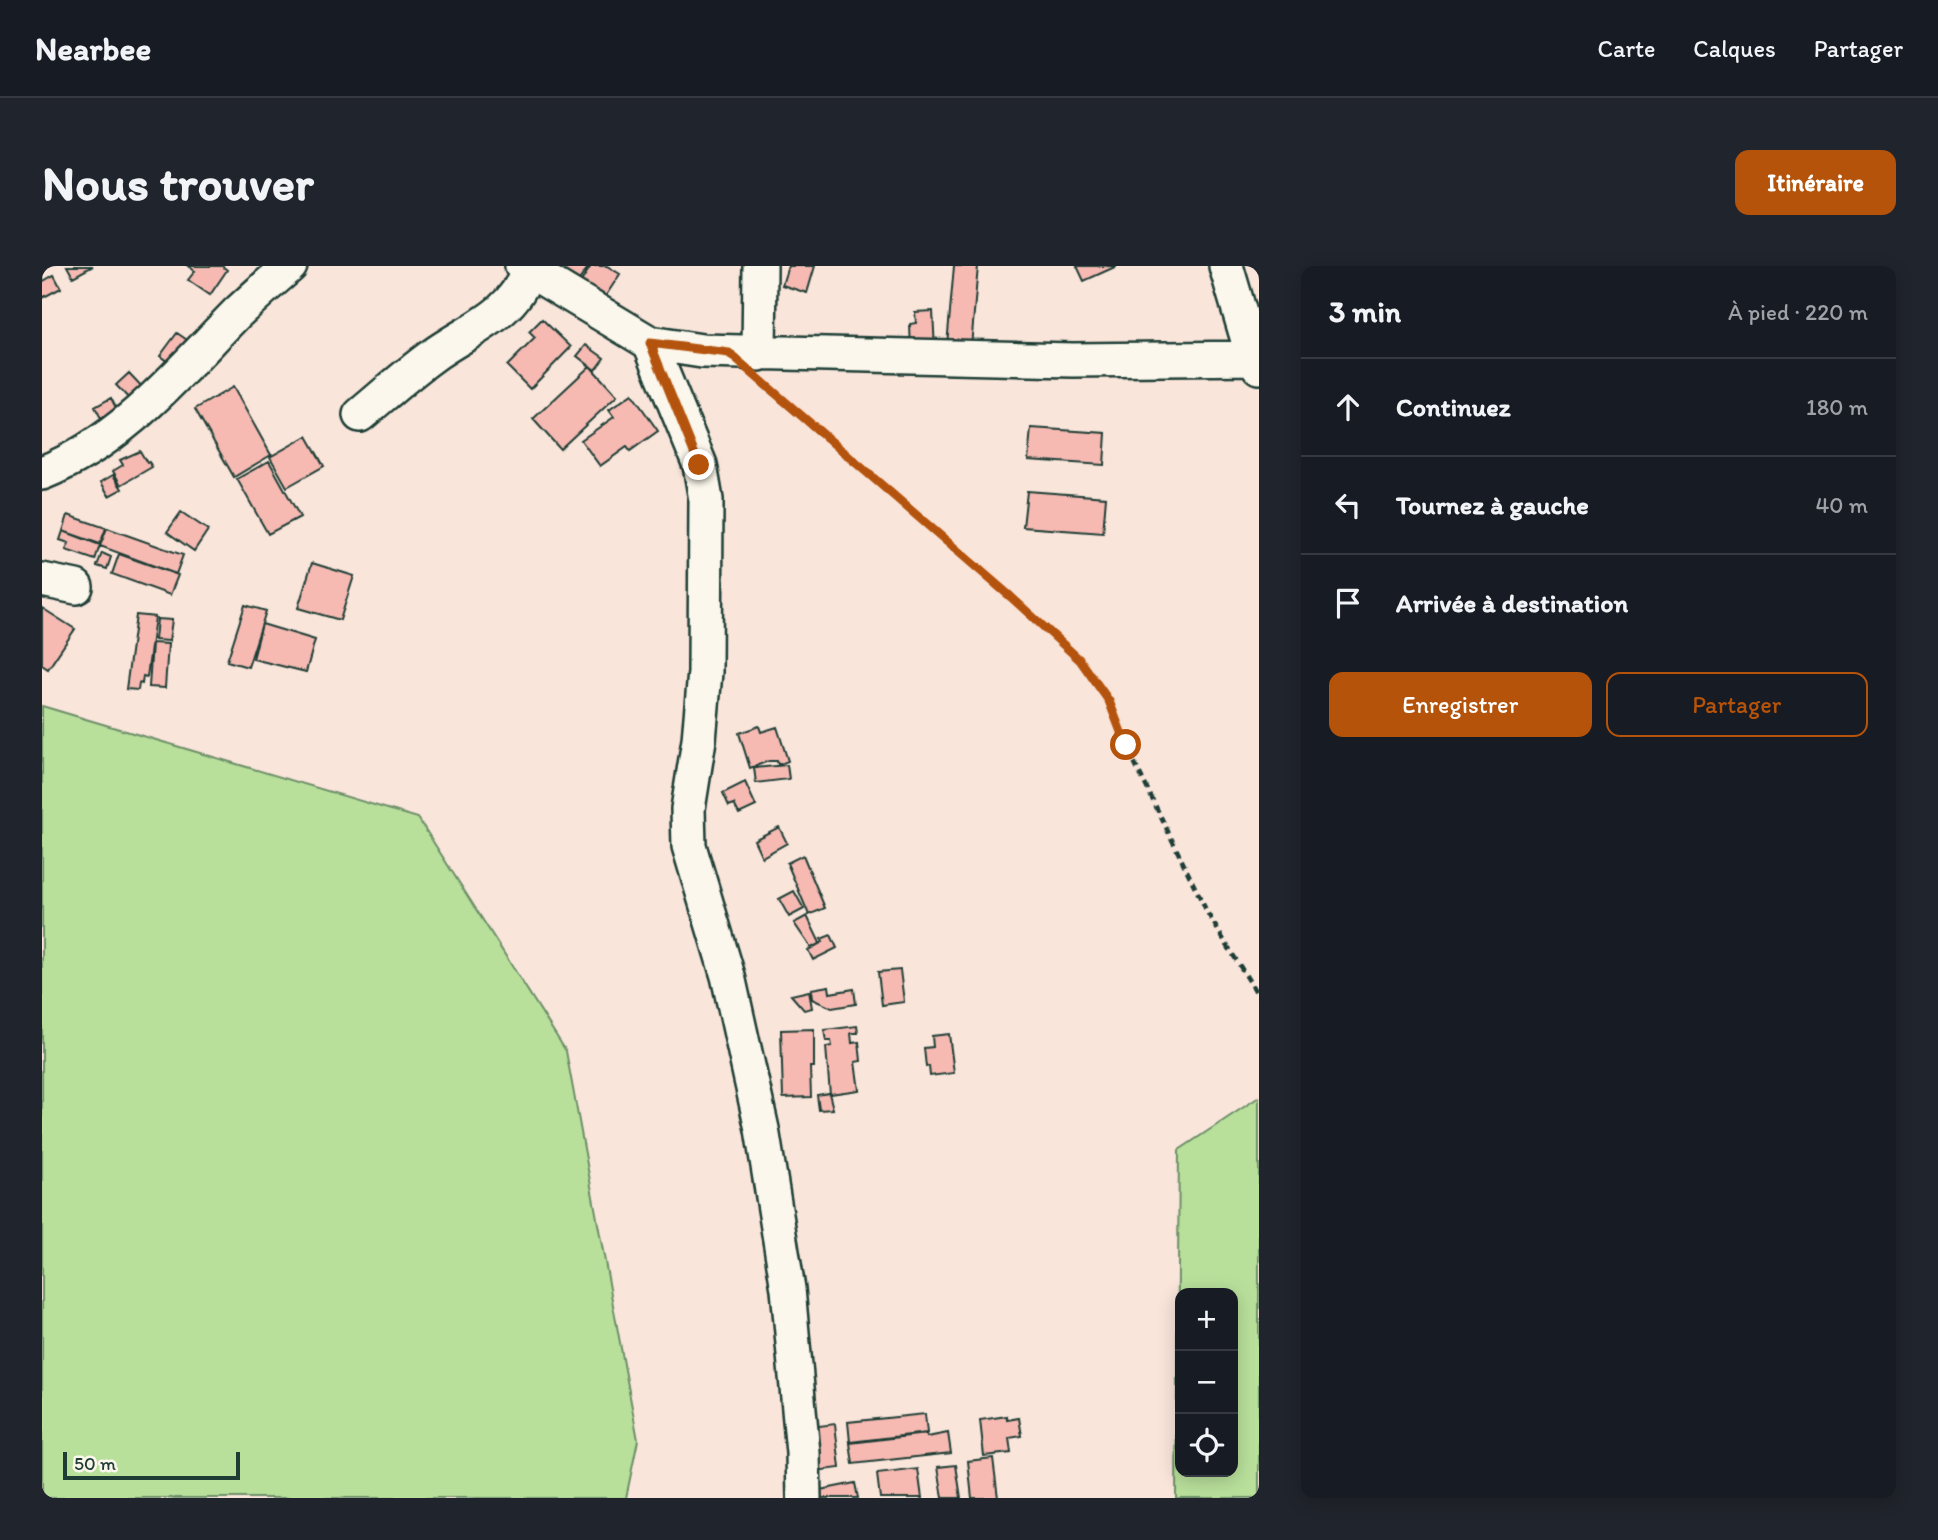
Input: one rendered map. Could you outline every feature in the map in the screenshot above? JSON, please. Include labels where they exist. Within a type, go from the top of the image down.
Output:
[{"type":"street","points":[[42,473],[63,465],[94,446],[134,416],[205,349],[238,312],[290,266]]},
{"type":"street","points":[[760,266],[760,367]]},
{"type":"street","points":[[360,415],[419,365],[502,311],[515,299],[525,269],[650,343],[702,351],[760,367],[1073,360],[1257,361],[1226,266]]},
{"type":"street","points":[[650,343],[699,465],[706,500],[705,672],[699,740],[688,809],[689,846],[728,976],[762,1129],[788,1289],[803,1453],[804,1498]]},
{"type":"street","points":[[42,580],[76,587]]},
{"type":"path","points":[[760,367],[1080,660],[1109,701],[1126,745],[1208,914],[1259,997]]},
{"type":"green space","points":[[42,706],[418,818],[566,1051],[638,1440],[626,1498],[42,1498]]},
{"type":"green space","points":[[1259,1097],[1259,1498],[1176,1498],[1176,1477],[1238,1477],[1238,1288],[1178,1288],[1179,1150]]},
{"type":"building","points":[[67,266],[93,266],[73,277]]},
{"type":"building","points":[[188,266],[222,266],[227,270],[210,295],[188,280],[195,271]]},
{"type":"building","points":[[553,266],[589,266],[575,286]]},
{"type":"building","points":[[591,266],[607,266],[620,274],[603,300],[579,285]]},
{"type":"building","points":[[788,266],[815,266],[807,293],[782,285]]},
{"type":"building","points":[[954,266],[978,266],[971,347],[947,345]]},
{"type":"building","points":[[1077,266],[1117,266],[1084,281]]},
{"type":"building","points":[[54,275],[61,288],[42,298],[42,282]]},
{"type":"building","points":[[933,311],[935,350],[911,351],[910,324],[916,323],[915,312]]},
{"type":"building","points":[[542,319],[571,347],[530,389],[507,366],[535,338],[529,332]]},
{"type":"building","points":[[177,333],[193,344],[176,368],[160,356]]},
{"type":"building","points":[[586,345],[604,358],[595,370],[577,356]]},
{"type":"building","points":[[590,366],[617,396],[560,449],[533,419]]},
{"type":"building","points":[[129,373],[146,391],[133,403],[116,385]]},
{"type":"building","points":[[233,387],[271,455],[234,477],[195,409]]},
{"type":"building","points":[[632,394],[658,431],[630,451],[627,447],[600,466],[581,440],[614,417],[609,410]]},
{"type":"building","points":[[111,398],[120,416],[104,424],[95,407]]},
{"type":"building","points":[[1031,428],[1106,433],[1104,465],[1028,460]]},
{"type":"building","points":[[307,436],[324,466],[287,487],[270,457]]},
{"type":"building","points":[[140,451],[152,467],[121,485],[113,471],[123,465],[120,460]]},
{"type":"building","points":[[269,461],[300,517],[268,534],[237,479]]},
{"type":"building","points":[[113,475],[122,489],[109,496],[101,482]]},
{"type":"building","points":[[1027,491],[1106,497],[1103,533],[1023,527]]},
{"type":"building","points":[[181,512],[208,530],[194,551],[167,532]]},
{"type":"building","points":[[68,515],[106,528],[100,544],[63,531]]},
{"type":"building","points":[[107,528],[183,555],[176,574],[100,546]]},
{"type":"building","points":[[63,531],[100,545],[95,560],[66,550],[69,543],[60,540]]},
{"type":"building","points":[[102,553],[111,557],[107,569],[97,566]]},
{"type":"building","points":[[119,554],[178,575],[170,595],[112,574]]},
{"type":"building","points":[[312,563],[354,576],[340,620],[298,608]]},
{"type":"building","points":[[245,605],[266,611],[248,667],[227,661]]},
{"type":"building","points":[[42,608],[75,629],[48,669],[42,665]]},
{"type":"building","points":[[136,615],[155,617],[147,677],[143,676],[138,690],[126,689]]},
{"type":"building","points":[[157,619],[172,620],[169,641],[155,640]]},
{"type":"building","points":[[262,624],[315,640],[306,672],[253,659]]},
{"type":"building","points":[[152,643],[168,644],[165,688],[149,687]]},
{"type":"building","points":[[759,726],[761,732],[777,727],[788,761],[778,765],[777,761],[769,761],[750,768],[739,733]]},
{"type":"building","points":[[787,765],[789,779],[756,783],[754,768]]},
{"type":"building","points":[[745,782],[756,806],[739,814],[734,804],[729,806],[723,793]]},
{"type":"building","points":[[779,827],[787,843],[762,857],[754,840]]},
{"type":"building","points":[[803,855],[825,908],[809,915],[787,863]]},
{"type":"building","points":[[794,891],[804,909],[789,917],[779,899]]},
{"type":"building","points":[[807,916],[820,943],[811,948],[794,923]]},
{"type":"building","points":[[831,935],[837,948],[813,960],[808,950],[823,942],[821,939]]},
{"type":"building","points":[[900,970],[904,1002],[882,1005],[878,972]]},
{"type":"building","points":[[829,986],[830,993],[854,989],[856,1004],[832,1008],[812,999],[811,989]]},
{"type":"building","points":[[809,991],[812,1008],[804,1010],[791,995]]},
{"type":"building","points":[[857,1026],[858,1033],[851,1033],[852,1043],[859,1042],[861,1061],[855,1062],[859,1090],[830,1094],[826,1047],[832,1046],[831,1041],[826,1041],[824,1030]]},
{"type":"building","points":[[814,1029],[814,1067],[810,1067],[811,1097],[783,1098],[781,1030]]},
{"type":"building","points":[[949,1034],[954,1073],[930,1076],[924,1048],[933,1047],[932,1036]]},
{"type":"building","points":[[829,1093],[833,1109],[819,1110],[817,1095]]},
{"type":"building","points":[[925,1414],[927,1433],[850,1442],[848,1422]]},
{"type":"building","points":[[1007,1416],[1007,1420],[1019,1418],[1022,1436],[1009,1438],[1011,1453],[984,1456],[980,1420]]},
{"type":"building","points":[[835,1424],[840,1468],[807,1472],[802,1428]]},
{"type":"building","points":[[948,1433],[951,1453],[853,1464],[850,1443]]},
{"type":"building","points":[[993,1458],[998,1498],[972,1498],[968,1461]]},
{"type":"building","points":[[956,1465],[961,1498],[943,1498],[938,1467]]},
{"type":"building","points":[[918,1469],[922,1498],[880,1498],[877,1474]]},
{"type":"building","points":[[855,1483],[858,1498],[822,1498],[820,1490]]},
{"type":"route","points":[[699,465],[650,343],[729,353],[1080,660],[1109,701],[1126,745]]}]
